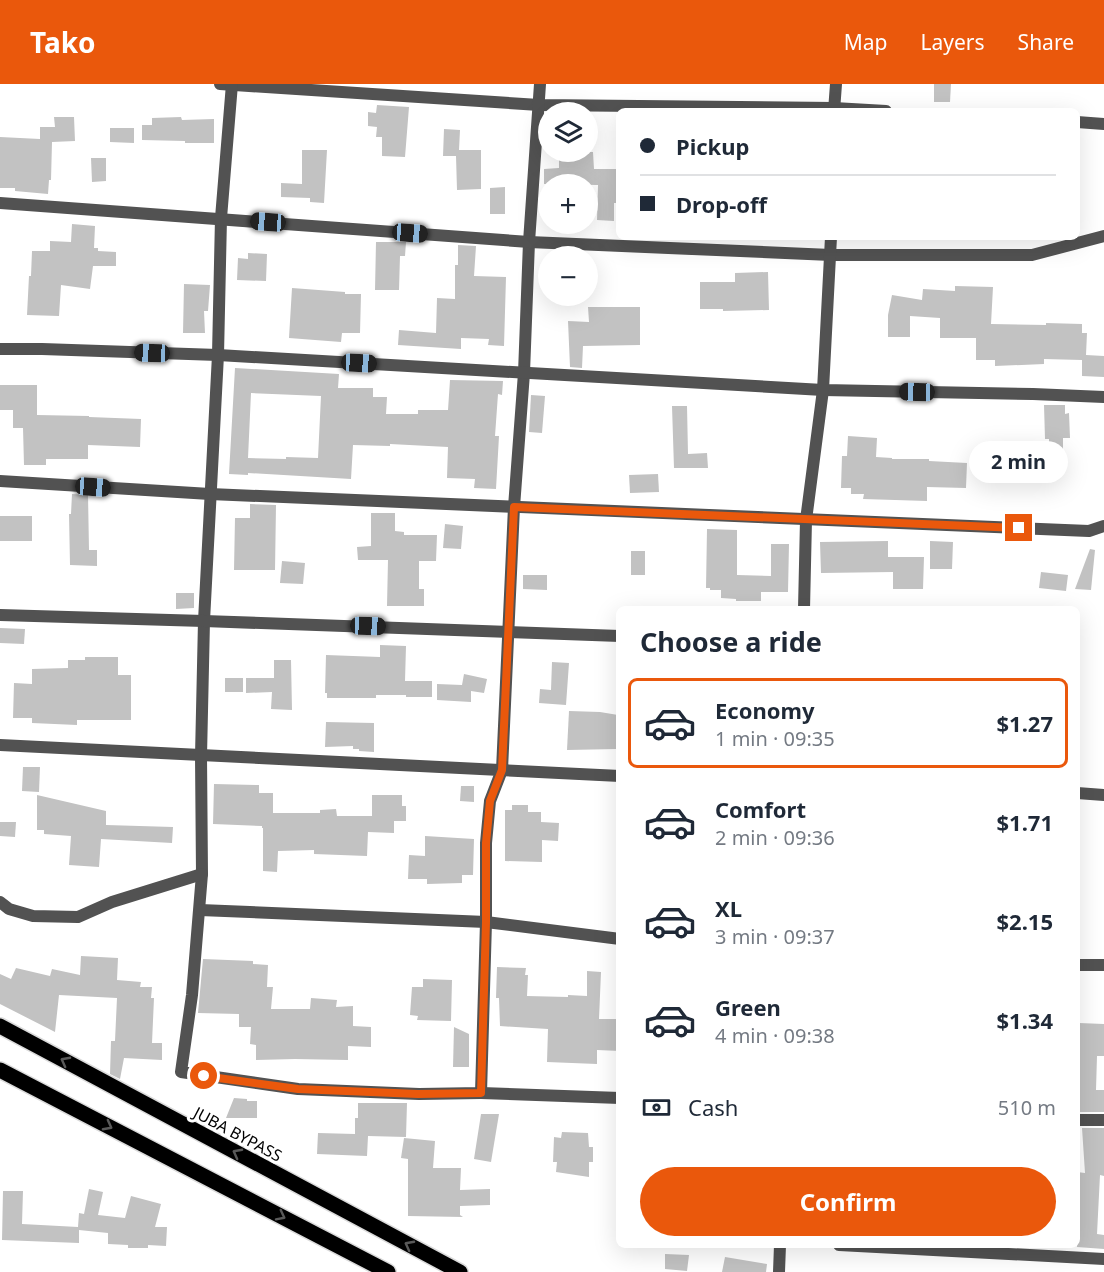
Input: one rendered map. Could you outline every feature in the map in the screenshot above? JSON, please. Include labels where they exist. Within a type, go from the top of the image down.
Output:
[{"type":"main road","name":"JUBA BYPASS","points":[[0,1026],[460,1272]]},
{"type":"main road","points":[[0,1070],[388,1272]]},
{"type":"street","points":[[538,105],[228,84],[221,218],[218,355],[204,621],[201,756],[202,874],[192,995],[181,1072],[298,1089],[616,1098]]},
{"type":"street","points":[[539,102],[540,84]]},
{"type":"street","points":[[834,108],[836,84]]},
{"type":"street","points":[[598,106],[760,108]]},
{"type":"street","points":[[481,1093],[486,843],[490,801],[502,770],[514,507],[538,119]]},
{"type":"street","points":[[1080,122],[1104,124]]},
{"type":"street","points":[[0,203],[529,242],[831,255],[1032,255],[1104,236]]},
{"type":"street","points":[[804,606],[806,520],[823,390],[831,240]]},
{"type":"street","points":[[0,349],[218,355],[823,390],[1104,397]]},
{"type":"street","points":[[0,481],[210,494],[806,520],[1089,531],[1104,526]]},
{"type":"street","points":[[0,615],[616,636]]},
{"type":"street","points":[[0,745],[616,776]]},
{"type":"street","points":[[1080,793],[1104,795]]},
{"type":"street","points":[[0,902],[9,909],[33,916],[78,917],[112,902],[202,874]]},
{"type":"street","points":[[200,910],[486,922],[616,938]]},
{"type":"street","points":[[1080,965],[1104,965]]},
{"type":"street","points":[[1080,1120],[1104,1120]]},
{"type":"street","points":[[778,1272],[780,1248]]},
{"type":"street","points":[[896,1248],[1104,1259]]},
{"type":"building","points":[[934,84],[951,84],[950,102],[934,102]]},
{"type":"building","points":[[377,105],[409,107],[405,157],[382,156],[382,137],[376,137],[377,127],[368,126],[368,112],[376,113]]},
{"type":"building","points":[[54,117],[74,117],[75,141],[52,142],[51,180],[49,180],[48,194],[15,191],[15,188],[0,188],[0,137],[40,139],[40,127],[55,127]]},
{"type":"building","points":[[181,117],[182,120],[214,119],[214,143],[142,140],[142,125],[152,125],[152,118]]},
{"type":"building","points":[[110,128],[134,128],[134,143],[110,142]]},
{"type":"building","points":[[444,129],[460,130],[459,150],[481,150],[481,189],[457,190],[456,156],[443,156]]},
{"type":"building","points":[[302,150],[327,150],[324,203],[310,202],[310,198],[281,197],[281,183],[302,184]]},
{"type":"building","points":[[91,158],[106,158],[106,181],[92,182]]},
{"type":"building","points":[[559,162],[594,162],[594,169],[616,169],[614,221],[598,220],[598,174],[544,174],[544,169],[559,168]]},
{"type":"building","points":[[505,187],[505,214],[490,214],[490,188]]},
{"type":"building","points":[[72,224],[95,226],[94,248],[98,248],[98,251],[116,252],[116,266],[93,266],[90,289],[61,285],[59,316],[27,315],[32,251],[50,251],[50,241],[71,242]]},
{"type":"building","points":[[376,242],[406,242],[405,256],[400,256],[399,290],[375,290]]},
{"type":"building","points":[[458,245],[476,246],[474,276],[506,277],[504,346],[488,345],[489,339],[461,338],[461,349],[398,345],[399,330],[436,333],[437,298],[455,299],[455,265],[458,265]]},
{"type":"building","points":[[248,253],[267,254],[266,281],[237,280],[238,258],[248,259]]},
{"type":"building","points":[[768,272],[769,310],[700,309],[700,282],[735,282],[735,273]]},
{"type":"building","points":[[184,284],[210,285],[208,311],[204,311],[205,333],[183,333]]},
{"type":"building","points":[[955,286],[993,287],[991,324],[1082,324],[1082,333],[1087,333],[1086,355],[1104,356],[1104,377],[1082,376],[1082,360],[1044,359],[1044,364],[995,366],[995,360],[976,360],[976,338],[940,338],[940,318],[910,316],[910,337],[888,337],[888,315],[892,295],[922,300],[923,289],[955,291]]},
{"type":"building","points":[[292,288],[361,294],[360,333],[342,333],[341,342],[289,338]]},
{"type":"building","points":[[588,307],[640,307],[640,345],[583,346],[582,368],[570,367],[568,321],[589,322]]},
{"type":"building","points":[[235,368],[339,374],[338,388],[373,388],[373,397],[387,397],[386,414],[418,414],[418,410],[448,410],[450,380],[503,381],[502,395],[498,394],[495,436],[499,436],[496,489],[474,488],[475,479],[447,478],[448,447],[353,445],[351,479],[229,474]],"holes":[[[251,393],[321,396],[318,458],[248,458]]]},
{"type":"building","points":[[0,385],[37,385],[37,415],[141,419],[140,447],[88,445],[88,459],[46,459],[46,465],[24,465],[23,428],[13,428],[13,410],[0,410]]},
{"type":"building","points":[[531,395],[545,396],[542,433],[529,432]]},
{"type":"building","points":[[1044,405],[1065,405],[1065,414],[1069,413],[1070,438],[1063,438],[1063,458],[1049,458],[1049,439],[1045,439]]},
{"type":"building","points":[[672,406],[687,406],[688,454],[707,453],[708,468],[674,468]]},
{"type":"building","points":[[848,436],[877,438],[876,457],[967,463],[966,488],[927,487],[927,501],[863,499],[864,494],[851,494],[851,488],[841,488],[842,456],[847,456]]},
{"type":"building","points":[[658,474],[659,492],[630,493],[629,475]]},
{"type":"building","points":[[72,494],[88,495],[89,550],[97,550],[97,566],[70,565],[69,514],[71,514]]},
{"type":"building","points":[[250,504],[276,505],[275,570],[234,570],[235,518],[250,518]]},
{"type":"building","points":[[371,513],[395,513],[395,531],[404,532],[404,535],[437,535],[436,561],[419,561],[419,589],[424,589],[424,606],[387,606],[388,560],[358,560],[357,547],[371,546]]},
{"type":"building","points":[[0,516],[32,516],[32,541],[0,541]]},
{"type":"building","points":[[445,524],[463,526],[461,549],[443,548]]},
{"type":"building","points":[[707,529],[737,530],[737,575],[771,576],[771,544],[789,544],[788,592],[761,592],[761,601],[736,601],[736,599],[721,598],[721,590],[706,588]]},
{"type":"building","points":[[888,541],[888,557],[924,557],[923,589],[893,589],[893,572],[821,573],[820,542]]},
{"type":"building","points":[[930,541],[953,542],[952,569],[930,569]]},
{"type":"building","points":[[1090,549],[1095,550],[1091,590],[1075,589]]},
{"type":"building","points":[[631,551],[645,551],[645,575],[631,575]]},
{"type":"building","points":[[282,561],[305,563],[303,584],[280,583]]},
{"type":"building","points":[[1041,572],[1068,575],[1066,591],[1039,588]]},
{"type":"building","points":[[523,575],[547,575],[547,590],[523,589]]},
{"type":"building","points":[[176,593],[194,593],[194,608],[176,609]]},
{"type":"building","points":[[0,628],[25,629],[24,644],[0,643]]},
{"type":"building","points":[[380,645],[406,646],[405,681],[432,681],[432,697],[376,695],[376,698],[327,698],[327,693],[325,693],[326,655],[380,657]]},
{"type":"building","points":[[85,657],[118,657],[118,675],[131,675],[131,720],[77,720],[77,725],[32,723],[32,718],[13,718],[14,683],[32,684],[32,669],[68,668],[68,660],[85,660]]},
{"type":"building","points":[[274,660],[291,660],[292,710],[271,709],[272,692],[246,693],[246,678],[274,678]]},
{"type":"building","points":[[552,662],[569,663],[566,705],[539,703],[540,689],[551,690]]},
{"type":"building","points":[[464,674],[487,679],[484,693],[471,691],[471,702],[437,700],[437,684],[462,685]]},
{"type":"building","points":[[225,678],[243,678],[243,692],[225,692]]},
{"type":"building","points":[[569,711],[616,715],[616,749],[567,750]]},
{"type":"building","points":[[326,722],[374,723],[374,752],[359,751],[359,749],[353,749],[353,746],[325,747]]},
{"type":"building","points":[[23,767],[40,767],[39,792],[22,791]]},
{"type":"building","points":[[214,784],[259,785],[259,793],[273,793],[273,813],[320,813],[320,810],[336,809],[337,816],[372,816],[372,795],[402,795],[402,806],[406,806],[406,821],[394,821],[394,833],[368,832],[367,856],[314,854],[314,850],[278,851],[277,872],[263,871],[262,826],[213,824]]},
{"type":"building","points":[[461,786],[474,786],[474,802],[460,801]]},
{"type":"building","points":[[37,795],[106,811],[106,825],[173,827],[172,843],[101,839],[99,867],[69,865],[71,836],[44,834],[44,830],[37,830]]},
{"type":"building","points":[[512,805],[528,805],[528,812],[541,812],[541,822],[559,823],[558,841],[542,840],[542,862],[505,861],[505,810],[512,810]]},
{"type":"building","points":[[0,822],[16,822],[15,837],[0,836]]},
{"type":"building","points":[[425,836],[474,839],[473,875],[462,875],[462,883],[427,884],[427,879],[408,879],[409,855],[425,856]]},
{"type":"building","points":[[81,956],[118,958],[117,980],[141,982],[140,987],[152,987],[151,998],[154,998],[152,1043],[162,1043],[162,1060],[124,1058],[120,1079],[110,1074],[111,1041],[115,1041],[117,998],[59,995],[55,1032],[0,1004],[0,974],[11,979],[16,968],[50,976],[52,969],[80,975]]},
{"type":"building","points":[[203,959],[253,961],[253,964],[268,965],[267,987],[273,987],[271,1009],[310,1009],[311,998],[337,1000],[336,1007],[353,1006],[353,1026],[371,1027],[371,1047],[348,1046],[348,1060],[256,1060],[256,1045],[250,1044],[251,1027],[239,1027],[239,1014],[198,1013]]},
{"type":"building","points":[[497,967],[526,968],[527,996],[587,996],[587,971],[601,972],[599,1019],[616,1019],[616,1051],[597,1050],[597,1064],[547,1062],[548,1029],[500,1026],[499,998],[496,998]]},
{"type":"building","points":[[423,979],[452,980],[451,1021],[417,1020],[418,1016],[410,1015],[412,987],[423,987]]},
{"type":"building","points":[[1080,1023],[1104,1024],[1104,1056],[1097,1056],[1096,1090],[1104,1090],[1104,1112],[1080,1112]]},
{"type":"building","points":[[454,1027],[469,1034],[469,1067],[453,1067]]},
{"type":"building","points":[[234,1098],[257,1101],[257,1118],[226,1118]]},
{"type":"building","points":[[358,1103],[407,1103],[406,1137],[368,1136],[367,1156],[317,1154],[318,1133],[355,1134]]},
{"type":"building","points":[[481,1114],[499,1114],[491,1162],[474,1159]]},
{"type":"building","points":[[1082,1128],[1104,1128],[1104,1176],[1100,1175],[1097,1234],[1104,1235],[1104,1249],[1080,1247],[1080,1172],[1085,1173]]},
{"type":"building","points":[[562,1132],[588,1133],[589,1147],[593,1147],[593,1162],[589,1162],[589,1177],[556,1172],[557,1162],[553,1162],[554,1137],[561,1138]]},
{"type":"building","points":[[404,1138],[435,1141],[433,1168],[461,1168],[460,1190],[490,1189],[490,1205],[460,1206],[460,1215],[463,1217],[408,1216],[408,1159],[401,1158]]},
{"type":"building","points":[[89,1189],[103,1192],[98,1215],[125,1218],[131,1196],[161,1204],[155,1227],[167,1227],[166,1246],[148,1245],[148,1248],[128,1248],[128,1245],[108,1244],[108,1233],[79,1230],[79,1243],[2,1240],[3,1191],[23,1191],[22,1224],[78,1227],[79,1213],[84,1214]]},
{"type":"building","points":[[665,1254],[689,1255],[687,1271],[665,1269]]},
{"type":"building","points":[[725,1257],[767,1264],[766,1272],[722,1272]]},
{"type":"route","points":[[204,1076],[298,1089],[418,1094],[481,1093],[486,843],[490,801],[502,770],[514,507],[1019,528]]}]
